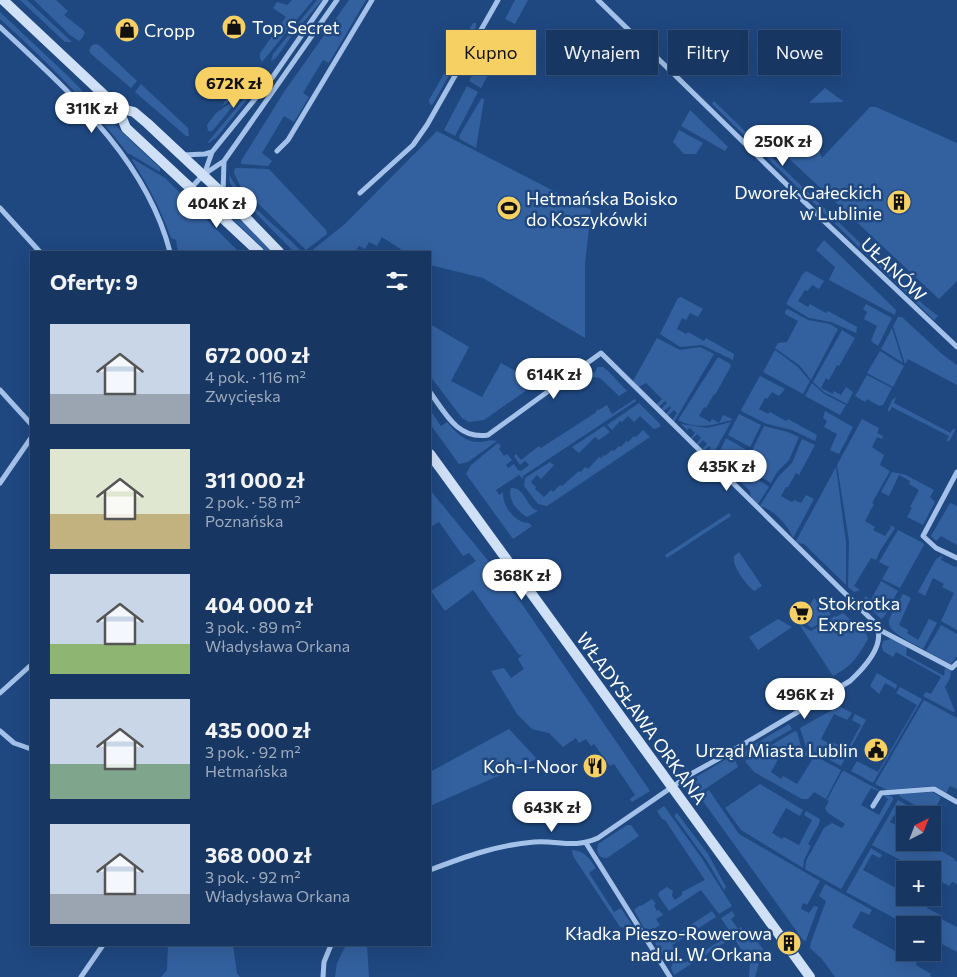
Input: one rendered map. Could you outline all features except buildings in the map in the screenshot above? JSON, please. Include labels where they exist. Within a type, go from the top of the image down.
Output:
[{"type":"street","points":[[3,0],[118,108],[126,128],[259,251]]},
{"type":"street","points":[[204,175],[212,152],[272,78],[326,0]]},
{"type":"street","points":[[191,188],[204,175],[224,161],[337,0]]},
{"type":"street","points":[[277,151],[288,140],[372,0]]},
{"type":"street","points":[[360,193],[413,145],[428,125],[498,0]]},
{"type":"street","name":"UŁANÓW","points":[[598,0],[846,242],[957,346]]},
{"type":"street","points":[[0,27],[74,98],[126,160],[151,200],[170,251]]},
{"type":"street","points":[[118,108],[134,112],[183,155],[278,251]]},
{"type":"street","points":[[183,155],[212,152]]},
{"type":"street","points":[[223,194],[224,161]]},
{"type":"street","points":[[0,208],[39,251]]},
{"type":"street","points":[[431,393],[461,431],[471,435],[488,435],[601,353],[874,622],[879,634],[878,641],[866,665],[850,681],[691,774],[598,838],[586,843],[568,845],[536,842],[503,846],[431,870]]},
{"type":"street","points":[[0,390],[30,423]]},
{"type":"street","points":[[0,483],[30,439]]},
{"type":"street","name":"WŁADYSŁAWA ORKANA","points":[[431,455],[810,977]]},
{"type":"street","points":[[957,472],[923,536],[936,548],[957,558]]},
{"type":"street","points":[[878,629],[952,668],[957,663]]},
{"type":"street","points":[[0,693],[30,666]]},
{"type":"street","points":[[0,731],[14,743],[30,750]]},
{"type":"street","points":[[873,806],[881,793],[934,789],[957,802]]},
{"type":"street","points":[[586,843],[670,977]]},
{"type":"street","points":[[81,977],[102,946]]},
{"type":"street","points":[[323,977],[324,962],[331,946]]},
{"type":"shaded area","points":[[20,0],[27,0],[72,42],[65,42]]},
{"type":"shaded area","points":[[34,0],[56,0],[68,11],[64,15],[83,30],[85,33],[82,38],[79,41],[70,35]]},
{"type":"shaded area","points":[[292,0],[313,0],[262,62],[260,53],[286,17],[273,8],[277,2],[287,5]]},
{"type":"shaded area","points":[[317,0],[322,0],[276,58],[271,61],[273,54]]},
{"type":"shaded area","points":[[349,0],[366,0],[329,63],[323,60],[303,93],[309,97],[294,122],[284,116],[262,153],[272,161],[268,166],[241,164],[241,161],[284,92]]},
{"type":"shaded area","points":[[515,0],[528,0],[515,24],[505,19]]},
{"type":"shaded area","points":[[0,12],[68,76],[160,168],[160,172],[128,154],[67,84],[0,19]]},
{"type":"shaded area","points":[[473,23],[476,23],[474,30],[469,30]]},
{"type":"shaded area","points":[[96,44],[137,81],[131,88],[91,54],[89,50],[92,45]]},
{"type":"shaded area","points":[[446,70],[446,75],[449,75],[433,104],[430,105],[429,100]]},
{"type":"shaded area","points":[[249,71],[254,73],[250,86],[222,106],[244,73]]},
{"type":"shaded area","points":[[472,75],[488,75],[481,88],[469,81]]},
{"type":"shaded area","points":[[257,79],[257,85],[253,92],[217,137],[209,143],[252,89]]},
{"type":"shaded area","points":[[141,84],[188,128],[189,136],[186,136],[135,92]]},
{"type":"shaded area","points":[[467,86],[478,92],[455,136],[444,130]]},
{"type":"shaded area","points":[[825,88],[844,102],[809,103]]},
{"type":"shaded area","points":[[241,96],[214,129],[208,131],[207,125],[216,113]]},
{"type":"shaded area","points":[[483,98],[476,148],[460,139],[459,136]]},
{"type":"shaded area","points":[[714,101],[925,306],[938,316],[934,320],[712,104]]},
{"type":"shaded area","points":[[870,107],[876,107],[957,143],[957,281],[939,299],[767,138],[772,132],[809,126],[822,158]]},
{"type":"shaded area","points":[[690,110],[728,147],[725,151],[681,126]]},
{"type":"shaded area","points":[[679,130],[703,143],[696,154],[684,154],[673,142]]},
{"type":"shaded area","points":[[437,131],[591,210],[585,264],[585,338],[483,278],[431,265],[431,251],[403,251],[382,237],[377,246],[369,242],[365,249],[359,246],[356,251],[311,251],[346,223]]},
{"type":"shaded area","points":[[132,160],[165,178],[238,251],[178,251],[176,240],[171,238],[149,188]]},
{"type":"shaded area","points":[[235,168],[269,169],[326,230],[327,234],[306,250],[240,186],[234,173]]},
{"type":"shaded area","points":[[229,174],[243,195],[301,251],[293,251],[236,193],[230,183]]},
{"type":"shaded area","points":[[206,186],[208,186],[272,251],[266,251],[207,192]]},
{"type":"shaded area","points":[[824,240],[896,310],[895,315],[829,280],[835,267],[816,250]]},
{"type":"shaded area","points":[[806,271],[824,281],[819,289],[812,285],[808,291],[805,290],[798,301],[808,307],[810,304],[826,313],[828,311],[857,327],[856,333],[831,322],[809,318],[786,304]]},
{"type":"shaded area","points":[[681,297],[703,309],[698,317],[690,313],[686,320],[682,318],[677,329],[686,334],[688,332],[704,341],[706,338],[734,354],[733,360],[702,345],[680,347],[660,334],[678,298]]},
{"type":"shaded area","points":[[866,304],[892,318],[878,346],[871,341],[877,326],[864,319],[867,312],[863,309]]},
{"type":"shaded area","points":[[788,309],[808,320],[830,324],[838,329],[811,380],[800,366],[775,348],[778,343],[787,342],[798,321],[785,314],[785,311]]},
{"type":"shaded area","points":[[898,317],[902,317],[942,354],[957,365],[957,385],[908,359],[905,364],[893,326]]},
{"type":"shaded area","points":[[431,325],[469,347],[451,381],[482,397],[501,363],[537,383],[484,420],[469,422],[462,418],[431,377]]},
{"type":"shaded area","points":[[892,328],[903,363],[881,349]]},
{"type":"shaded area","points":[[842,330],[855,338],[839,366],[837,365],[829,380],[826,378],[821,388],[833,394],[834,391],[841,395],[846,387],[853,392],[847,404],[824,392],[813,382]]},
{"type":"shaded area","points":[[657,338],[680,350],[700,347],[714,354],[674,422],[672,420],[677,413],[674,410],[668,416],[666,414],[671,408],[670,406],[664,411],[661,409],[667,403],[665,401],[659,407],[657,404],[662,399],[646,383],[639,387],[633,381]]},
{"type":"shaded area","points":[[775,350],[798,367],[810,381],[803,394],[763,372]]},
{"type":"shaded area","points":[[880,351],[904,366],[893,387],[867,373]]},
{"type":"shaded area","points":[[718,357],[731,366],[715,395],[699,416],[710,422],[712,419],[719,423],[723,415],[732,420],[712,425],[698,426],[678,420]]},
{"type":"shaded area","points":[[597,367],[603,367],[607,370],[627,391],[619,396],[600,378],[594,377],[579,389],[579,385],[596,371]]},
{"type":"shaded area","points":[[867,375],[892,388],[883,405],[879,406],[867,399],[865,402],[855,396]]},
{"type":"shaded area","points":[[760,376],[785,389],[779,396],[772,392],[767,399],[765,398],[759,409],[768,414],[770,412],[786,421],[788,419],[817,435],[815,441],[792,430],[767,424],[741,410]]},
{"type":"shaded area","points":[[812,383],[824,394],[846,405],[840,415],[805,396]]},
{"type":"shaded area","points":[[896,397],[894,403],[950,433],[954,428],[955,430],[950,440],[946,442],[949,436],[892,407],[889,412],[888,409],[892,400]]},
{"type":"shaded area","points":[[635,399],[636,401],[523,476],[523,479],[519,475],[496,490],[499,495],[503,492],[507,508],[514,517],[532,526],[513,539],[466,474],[471,465],[498,443],[501,446],[499,449],[504,456],[507,454],[512,460],[506,465],[508,468],[514,464],[521,471],[529,465],[525,461],[520,465],[514,456],[516,454],[521,460],[539,446],[541,448],[595,413],[598,409],[607,405],[612,414]]},
{"type":"shaded area","points":[[639,403],[660,424],[660,427],[654,429],[640,416],[634,422],[628,416],[622,422],[620,421],[612,430],[607,425]]},
{"type":"shaded area","points":[[431,411],[441,426],[447,422],[466,439],[476,442],[497,441],[468,462],[459,464],[431,425]]},
{"type":"shaded area","points":[[825,411],[853,427],[839,454],[830,450],[837,434],[824,427],[827,421],[823,418]]},
{"type":"shaded area","points":[[739,414],[761,425],[750,447],[728,435]]},
{"type":"shaded area","points":[[862,419],[879,428],[877,433],[883,436],[882,439],[877,437],[872,447],[884,455],[880,465],[890,471],[872,503],[874,504],[865,521],[875,527],[873,530],[885,536],[891,527],[890,525],[895,528],[876,560],[871,558],[854,586],[860,590],[854,592],[848,587],[849,541],[837,465]]},
{"type":"shaded area","points":[[731,422],[713,454],[709,456],[706,453],[711,448],[709,446],[704,451],[702,449],[707,444],[703,440],[698,445],[696,444],[701,438],[697,434],[692,439],[695,433],[690,428],[687,430],[681,424],[707,428]]},
{"type":"shaded area","points":[[604,426],[610,432],[599,440],[595,437],[579,453],[572,447]]},
{"type":"shaded area","points":[[764,426],[799,437],[789,460],[777,472],[771,483],[756,473],[749,462],[749,457]]},
{"type":"shaded area","points":[[643,430],[650,437],[547,506],[538,504],[524,486],[525,478],[550,462],[554,465],[541,479],[537,475],[531,482],[536,487],[535,489],[544,497],[551,490],[553,492],[560,485],[562,486],[585,467],[588,469],[599,457],[605,456],[619,446],[621,447],[626,441],[628,442],[634,436],[636,437]]},
{"type":"shaded area","points":[[726,438],[745,449],[747,452],[746,464],[748,469],[755,477],[769,487],[758,504],[751,497],[750,491],[725,467],[719,466],[715,462]]},
{"type":"shaded area","points":[[802,439],[815,445],[799,475],[796,473],[781,496],[792,502],[794,500],[801,503],[806,495],[814,499],[793,538],[788,528],[780,519],[760,506],[778,477],[792,463]]},
{"type":"shaded area","points":[[836,467],[846,542],[846,585],[804,544],[796,541]]},
{"type":"shaded area","points":[[892,472],[906,475],[934,490],[930,497],[935,502],[923,525],[907,517],[919,490],[909,484],[910,481],[899,475],[889,496],[881,492]]},
{"type":"shaded area","points":[[511,488],[523,494],[531,506],[538,511],[527,517],[520,512],[512,501]]},
{"type":"shaded area","points":[[431,491],[513,591],[650,791],[632,802],[630,799],[635,795],[614,764],[610,766],[594,744],[591,746],[586,739],[579,743],[576,738],[563,747],[549,733],[532,729],[517,714],[491,671],[504,668],[511,678],[524,669],[518,659],[523,654],[519,655],[473,590],[445,611],[431,591],[476,561],[469,553],[463,556],[439,522],[432,526]]},
{"type":"shaded area","points":[[950,503],[957,506],[957,545],[941,536],[936,541],[931,536]]},
{"type":"shaded area","points":[[729,513],[731,516],[667,558],[665,555]]},
{"type":"shaded area","points":[[898,530],[924,545],[900,588],[882,579],[889,567],[879,562]]},
{"type":"shaded area","points":[[739,552],[762,586],[754,591],[744,580],[735,565],[734,556]]},
{"type":"shaded area","points":[[943,555],[941,560],[955,567],[957,566],[957,630],[941,621],[954,593],[942,587],[944,584],[933,578],[925,596],[918,592],[936,559]]},
{"type":"shaded area","points":[[881,581],[898,591],[884,617],[881,619],[864,602],[865,596],[871,600]]},
{"type":"shaded area","points":[[903,594],[911,598],[899,625],[908,630],[907,633],[918,640],[929,619],[937,623],[923,649],[893,631],[890,627],[890,617]]},
{"type":"shaded area","points":[[814,598],[831,614],[812,628],[801,620]]},
{"type":"shaded area","points":[[843,613],[867,635],[868,639],[854,661],[833,676],[799,624],[811,631]]},
{"type":"shaded area","points":[[778,619],[792,627],[758,650],[749,637]]},
{"type":"shaded area","points":[[941,625],[957,634],[957,656],[951,664],[926,651]]},
{"type":"shaded area","points":[[891,639],[907,646],[906,655],[944,676],[945,668],[951,671],[950,678],[945,687],[955,711],[953,712],[923,696],[926,692],[931,694],[941,677],[896,652],[893,657],[883,651],[883,641]]},
{"type":"shaded area","points":[[877,673],[897,685],[896,689],[885,683],[879,694],[870,686]]},
{"type":"shaded area","points":[[900,687],[922,699],[873,783],[851,771],[857,761],[878,772],[917,705],[896,693]]},
{"type":"shaded area","points":[[924,700],[957,718],[957,789],[950,786],[946,793],[934,786],[887,790],[875,784]]},
{"type":"shaded area","points":[[839,706],[852,713],[847,720],[834,714],[821,739],[830,744],[832,742],[847,750],[861,725],[852,720],[855,714],[866,720],[841,766],[806,747],[800,728]]},
{"type":"shaded area","points":[[789,724],[792,729],[744,757],[748,748]]},
{"type":"shaded area","points":[[509,729],[537,759],[431,806],[431,771]]},
{"type":"shaded area","points":[[795,731],[797,732],[802,750],[799,755],[785,747],[771,772],[781,779],[783,776],[797,784],[812,760],[803,754],[806,751],[841,770],[826,799],[814,792],[808,799],[802,799],[754,772],[745,761]]},
{"type":"shaded area","points":[[728,758],[735,760],[738,767],[697,793],[693,788],[693,784],[698,780],[696,777]]},
{"type":"shaded area","points":[[844,771],[879,790],[871,788],[861,805],[879,815],[888,799],[884,796],[893,797],[893,800],[841,889],[805,869],[806,861],[824,828],[832,823],[842,828],[845,824],[828,813],[825,808],[829,801],[827,800]]},
{"type":"shaded area","points":[[760,784],[803,810],[800,816],[786,808],[772,833],[782,839],[784,837],[799,845],[812,820],[804,815],[806,811],[820,819],[808,844],[811,846],[804,860],[803,868],[741,830],[725,808]]},
{"type":"shaded area","points":[[709,790],[739,834],[820,881],[807,905],[803,903],[801,909],[809,913],[814,906],[818,907],[806,940],[803,940],[700,797]]},
{"type":"shaded area","points":[[932,792],[941,797],[936,806],[916,806],[899,796],[900,794]]},
{"type":"shaded area","points":[[898,800],[908,806],[896,806],[896,812],[890,822],[896,825],[896,851],[941,851],[957,862],[957,884],[952,882],[949,886],[941,882],[941,861],[902,861],[872,845]]},
{"type":"shaded area","points":[[664,806],[701,857],[732,906],[719,914],[701,890],[669,911],[658,895],[659,892],[667,887],[673,891],[672,896],[675,900],[682,895],[682,892],[705,880],[657,811]]},
{"type":"shaded area","points":[[677,813],[708,854],[726,887],[724,890],[707,861],[675,817]]},
{"type":"shaded area","points":[[627,825],[631,825],[639,836],[607,858],[599,856],[598,844]]},
{"type":"shaded area","points":[[871,848],[882,855],[880,858],[872,854],[863,870],[896,888],[896,906],[928,906],[927,908],[942,916],[941,919],[941,916],[896,916],[896,919],[846,892]]},
{"type":"shaded area","points":[[572,850],[583,853],[591,861],[596,868],[589,873],[614,912],[621,908],[632,925],[625,928],[620,927],[573,856]]},
{"type":"shaded area","points":[[825,884],[872,910],[869,915],[861,911],[852,927],[896,951],[896,961],[913,961],[917,963],[916,965],[931,974],[930,976],[932,977],[835,977],[822,959],[810,948],[826,901],[819,896]]},
{"type":"shaded area","points":[[652,899],[656,904],[654,905],[657,911],[659,910],[663,915],[656,919],[660,925],[652,929],[646,929],[634,910]]},
{"type":"shaded area","points":[[712,911],[716,917],[672,945],[677,952],[666,957],[659,952],[654,940],[658,934],[664,932],[669,939]]},
{"type":"shaded area","points":[[732,911],[735,916],[731,919],[738,929],[741,927],[748,938],[752,935],[763,949],[755,977],[749,977],[750,963],[721,918]]},
{"type":"shaded area","points":[[941,919],[957,927],[957,952],[941,943]]},
{"type":"shaded area","points":[[728,936],[730,939],[674,975],[671,968],[673,962],[681,958],[685,963]]},
{"type":"shaded area","points":[[168,946],[233,946],[237,973],[240,977],[161,977],[167,970]]},
{"type":"shaded area","points":[[346,946],[367,946],[369,977],[335,977],[337,963]]},
{"type":"place","name":"Top Secret","points":[[234,27]]},
{"type":"place","name":"Cropp","points":[[127,30]]},
{"type":"place","name":"Dworek Gałeckich w Lublinie","points":[[899,202]]},
{"type":"place","name":"Hetmańska Boisko do Koszykówki","points":[[509,208]]},
{"type":"place","name":"Stokrotka Express","points":[[801,613]]},
{"type":"place","name":"Urząd Miasta Lublin","points":[[876,750]]},
{"type":"place","name":"Koh-I-Noor","points":[[595,766]]},
{"type":"place","name":"Kładka Pieszo-Rowerowa nad ul. W. Orkana","points":[[789,943]]}]
